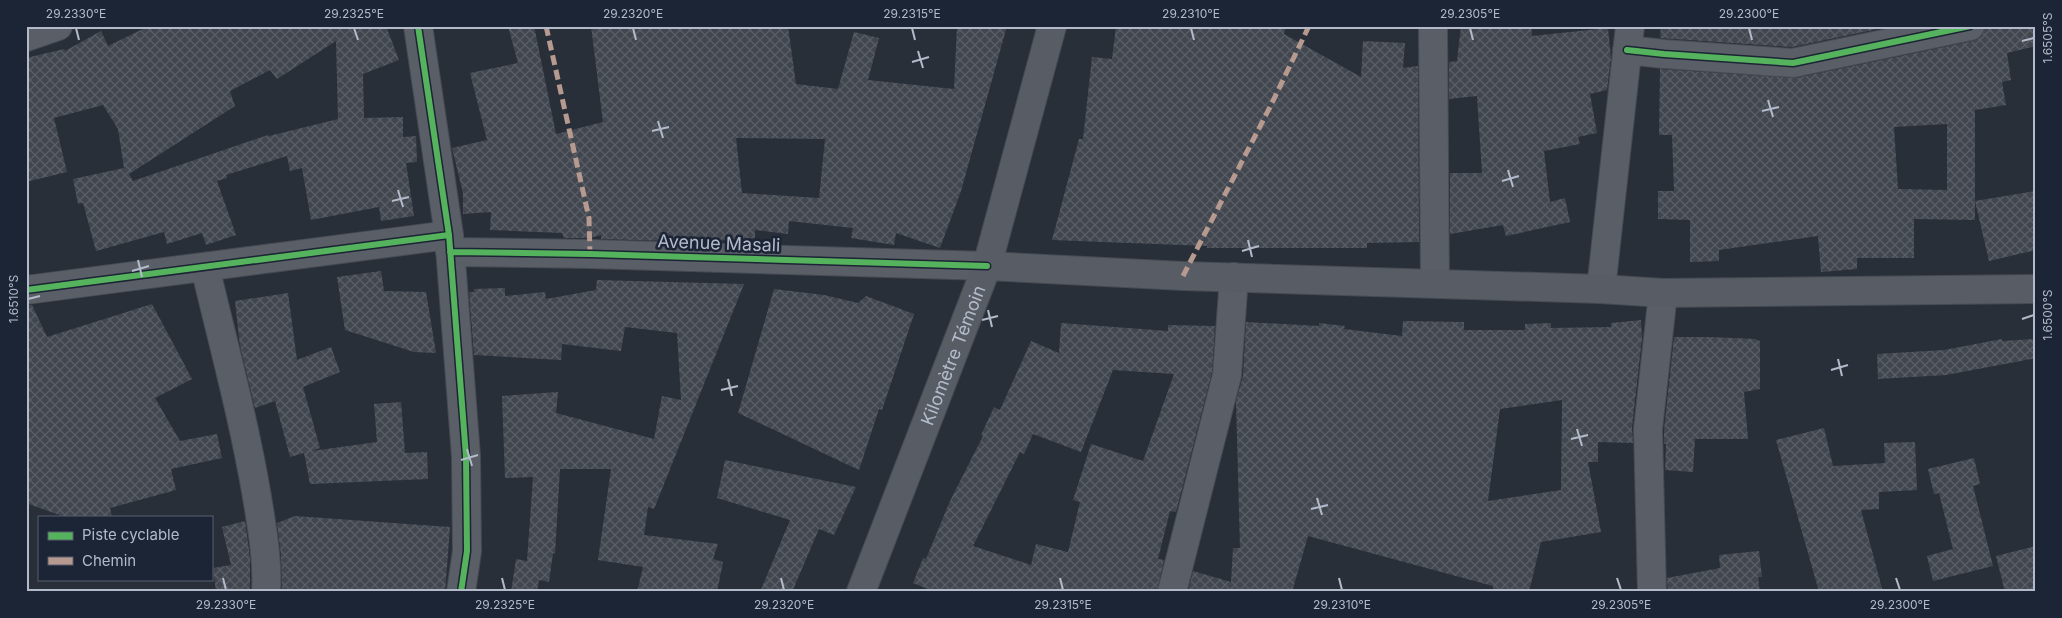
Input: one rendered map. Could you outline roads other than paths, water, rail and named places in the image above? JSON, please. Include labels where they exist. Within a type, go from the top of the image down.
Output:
[{"type":"main road","name":"Kilomètre Témoin","points":[[861,592],[987,266],[1052,26]]},
{"type":"main road","points":[[987,266],[1234,277],[1601,289],[1663,293],[2036,289]]},
{"type":"street","points":[[26,37],[58,26]]},
{"type":"street","points":[[418,26],[449,243],[466,465],[467,551],[461,592]]},
{"type":"street","points":[[1433,26],[1435,283]]},
{"type":"street","points":[[1601,289],[1629,38],[1664,54],[1793,63],[1970,26]]},
{"type":"street","name":"Avenue Masali","points":[[26,290],[205,267],[449,243],[590,254],[987,266]]},
{"type":"street","points":[[205,267],[251,462],[267,574],[266,592]]},
{"type":"street","points":[[1172,592],[1227,375],[1234,277]]},
{"type":"street","points":[[1652,592],[1648,429],[1663,293]]}]
